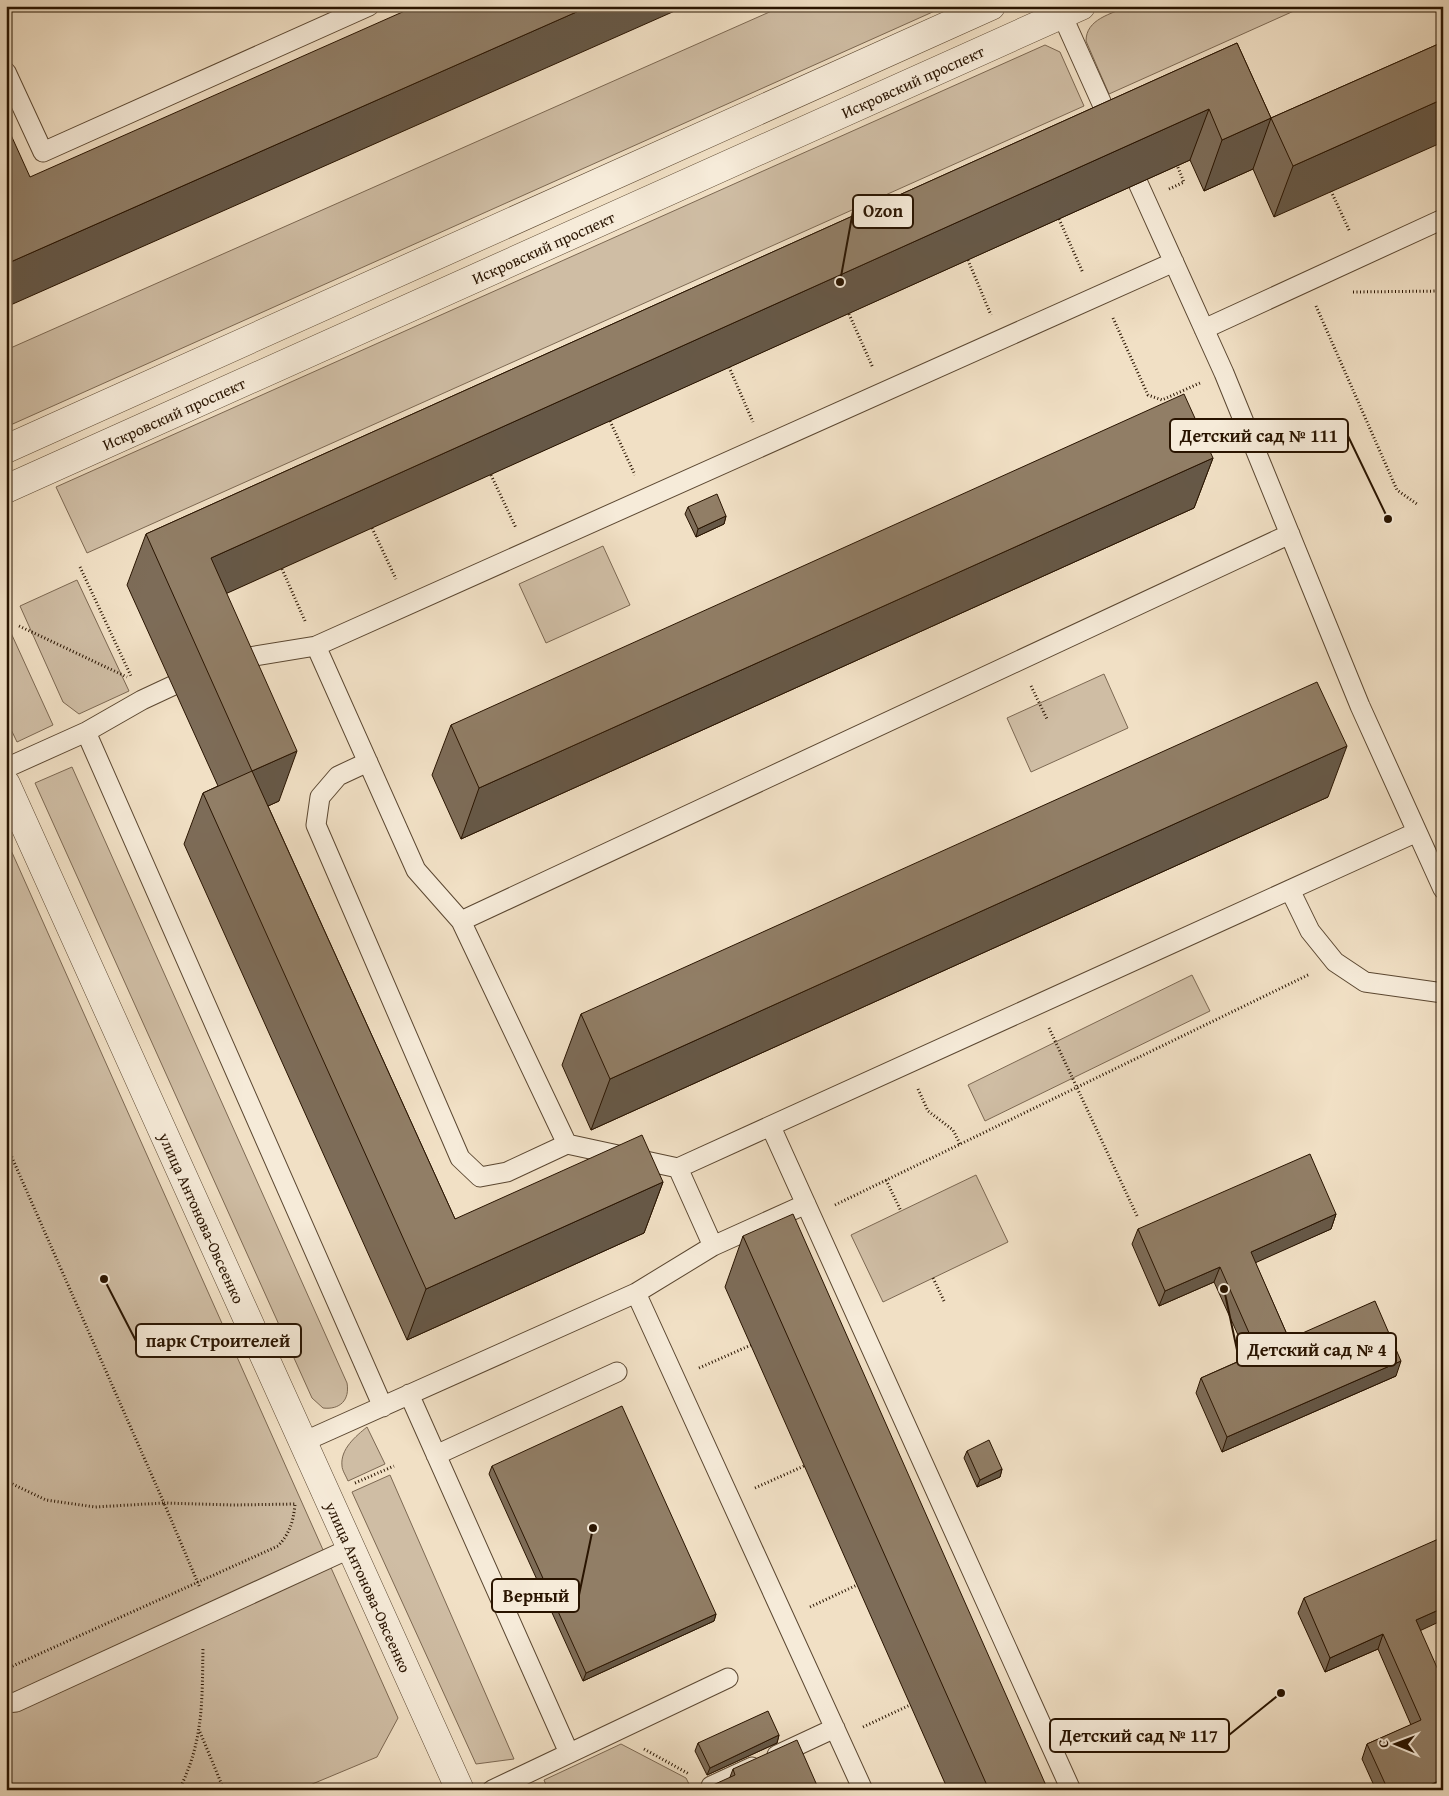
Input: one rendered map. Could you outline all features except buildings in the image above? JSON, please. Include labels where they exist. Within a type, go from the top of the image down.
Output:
[{"type":"street","points":[[6,448],[991,6]]},
{"type":"street","name":"Искровский проспект","points":[[6,489],[1067,9]]},
{"type":"street","name":"улица Антонова-Овсеенко","points":[[6,784],[460,1790]]},
{"type":"lane","points":[[6,72],[43,152],[369,6]]},
{"type":"lane","points":[[1067,9],[1118,139]]},
{"type":"lane","points":[[1138,183],[1224,373],[1370,728],[1443,889]]},
{"type":"lane","points":[[1204,329],[1443,219]]},
{"type":"lane","points":[[218,666],[229,661],[316,646],[1174,262]]},
{"type":"lane","points":[[461,921],[1290,534]]},
{"type":"lane","points":[[316,646],[416,870],[461,921],[567,1144]]},
{"type":"lane","points":[[6,768],[86,732],[142,700],[172,686]]},
{"type":"lane","points":[[86,732],[383,1406]]},
{"type":"lane","points":[[368,762],[338,776],[320,797],[316,825],[460,1158],[480,1178],[507,1172],[567,1144],[678,1168],[906,1066],[1417,832]]},
{"type":"lane","points":[[1290,890],[1310,931],[1335,962],[1365,982],[1443,993]]},
{"type":"lane","points":[[771,1127],[1071,1790]]},
{"type":"lane","points":[[678,1168],[713,1246]]},
{"type":"lane","points":[[303,1442],[636,1293],[713,1246],[809,1210]]},
{"type":"lane","points":[[636,1293],[863,1790]]},
{"type":"lane","points":[[436,1454],[617,1372]]},
{"type":"lane","points":[[409,1394],[568,1753]]},
{"type":"lane","points":[[6,1703],[16,1702],[351,1548]]},
{"type":"lane","points":[[492,1790],[728,1678]]},
{"type":"lane","points":[[711,1786],[837,1733]]},
{"type":"path","points":[[1331,191],[1362,257]]},
{"type":"path","points":[[1059,219],[1148,394],[1162,400],[1224,373]]},
{"type":"path","points":[[968,260],[1002,340]]},
{"type":"path","points":[[1306,282],[1397,490],[1417,504]]},
{"type":"path","points":[[1348,292],[1443,291]]},
{"type":"path","points":[[848,314],[884,392]]},
{"type":"path","points":[[729,367],[764,446]]},
{"type":"path","points":[[610,421],[645,499]]},
{"type":"path","points":[[491,475],[527,552]]},
{"type":"path","points":[[372,528],[409,605]]},
{"type":"path","points":[[19,626],[132,679],[80,567]]},
{"type":"path","points":[[282,569],[316,646]]},
{"type":"path","points":[[1019,660],[1046,719]]},
{"type":"path","points":[[809,1210],[886,1180],[1335,962]]},
{"type":"path","points":[[1039,1005],[1138,1218]]},
{"type":"path","points":[[906,1066],[928,1111],[953,1130],[960,1144]]},
{"type":"path","points":[[6,1144],[199,1582],[204,1616],[200,1732],[179,1790]]},
{"type":"path","points":[[886,1180],[901,1211]]},
{"type":"path","points":[[933,1278],[945,1303]]},
{"type":"path","points":[[675,1378],[750,1345]]},
{"type":"path","points":[[349,1486],[394,1466]]},
{"type":"path","points":[[730,1499],[804,1466]]},
{"type":"path","points":[[6,1481],[46,1500],[85,1506],[164,1503],[295,1504],[303,1501]]},
{"type":"path","points":[[6,1669],[278,1546],[287,1537],[292,1526],[295,1504]]},
{"type":"path","points":[[785,1619],[857,1585]]},
{"type":"path","points":[[837,1733],[910,1705]]},
{"type":"path","points":[[200,1732],[224,1790]]},
{"type":"path","points":[[612,1732],[711,1786]]},
{"type":"shaded area","points":[[783,6],[946,6],[6,427],[6,350]]},
{"type":"shaded area","points":[[1129,6],[1305,6],[1109,94],[1086,41],[1087,34],[1090,27],[1101,18]]},
{"type":"shaded area","points":[[1045,45],[1060,52],[1084,106],[87,553],[56,487]]},
{"type":"shaded area","points":[[603,546],[630,605],[546,643],[519,584]]},
{"type":"shaded area","points":[[77,580],[129,691],[79,714],[63,702],[20,606]]},
{"type":"shaded area","points":[[6,622],[53,725],[17,742],[6,719]]},
{"type":"shaded area","points":[[1104,674],[1128,728],[1031,772],[1007,718]]},
{"type":"shaded area","points":[[72,767],[347,1383],[347,1394],[339,1405],[323,1408],[312,1398],[35,783]]},
{"type":"shaded area","points":[[6,839],[398,1718],[377,1757],[298,1790],[6,1790]]},
{"type":"shaded area","points":[[1192,975],[1210,1011],[985,1121],[968,1085]]},
{"type":"shaded area","points":[[976,1175],[1008,1242],[883,1302],[851,1235]]},
{"type":"shaded area","points":[[367,1427],[385,1464],[348,1481],[342,1468],[344,1454],[358,1434]]},
{"type":"shaded area","points":[[390,1475],[514,1759],[476,1764],[352,1492]]},
{"type":"shaded area","points":[[621,1744],[686,1778],[692,1790],[548,1790],[544,1780]]},
{"type":"place","name":"Ozon","points":[[840,282]]},
{"type":"place","name":"Детский сад № 111","points":[[1388,519]]},
{"type":"place","name":"парк Строителей","points":[[104,1279]]},
{"type":"place","name":"Детский сад № 4","points":[[1224,1289]]},
{"type":"place","name":"Верный","points":[[593,1528]]},
{"type":"place","name":"Детский сад № 117","points":[[1281,1693]]}]
